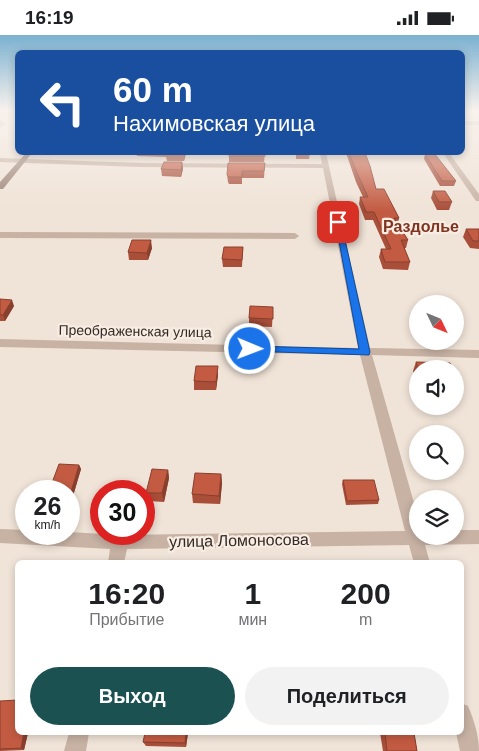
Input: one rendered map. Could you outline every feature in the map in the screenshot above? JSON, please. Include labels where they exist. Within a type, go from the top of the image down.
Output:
[{"type":"main road","points":[[0,187],[27,155]]},
{"type":"street","points":[[323,155],[365,352],[409,514]]},
{"type":"street","points":[[447,155],[479,199]]},
{"type":"street","points":[[0,159],[140,165],[326,166]]},
{"type":"street","points":[[0,235],[295,236]]},
{"type":"street","name":"Преображенская улица","points":[[0,343],[479,355]]},
{"type":"street","name":"улица Ломоносова","points":[[0,536],[90,541]]},
{"type":"street","name":"улица Ломоносова","points":[[155,542],[409,536]]},
{"type":"street","name":"улица Ломоносова","points":[[464,537],[479,537]]},
{"type":"street","points":[[117,560],[120,545]]},
{"type":"street","points":[[417,545],[421,560]]},
{"type":"street","points":[[464,724],[471,751]]},
{"type":"street","points":[[75,751],[79,735]]},
{"type":"building","points":[[229,155],[265,155],[265,156]]},
{"type":"building","points":[[350,155],[366,155],[376,189],[384,189],[399,218],[394,218],[408,240],[401,240],[410,262],[385,262],[381,249],[391,249],[374,212],[366,212],[360,197],[368,197]]},
{"type":"building","points":[[426,155],[436,155],[456,181],[442,181]]},
{"type":"building","points":[[164,162],[182,162],[181,170],[161,169]]},
{"type":"building","points":[[228,163],[265,163],[264,171],[242,171],[242,177],[229,177],[227,175]]},
{"type":"building","points":[[433,191],[445,191],[452,202],[439,202]]},
{"type":"building","points":[[466,229],[479,229],[479,241],[473,241]]},
{"type":"building","points":[[132,240],[151,240],[147,253],[128,252]]},
{"type":"building","points":[[224,247],[243,247],[242,260],[222,259]]},
{"type":"building","points":[[0,299],[12,300],[3,315],[0,315]]},
{"type":"building","points":[[250,306],[273,307],[273,319],[249,318]]},
{"type":"building","points":[[196,366],[218,366],[216,382],[194,381]]},
{"type":"building","points":[[59,464],[79,465],[75,480],[53,480]]},
{"type":"building","points":[[152,469],[168,470],[162,493],[155,493],[155,480],[149,480]]},
{"type":"building","points":[[195,473],[221,474],[219,496],[192,494]]},
{"type":"building","points":[[343,480],[374,480],[379,500],[347,501]]},
{"type":"building","points":[[15,700],[15,735],[24,735],[21,748],[0,749],[0,701]]},
{"type":"building","points":[[145,735],[186,735],[185,743],[143,742]]},
{"type":"building","points":[[385,735],[414,735],[417,751],[387,751]]},
{"type":"district","name":"Раздолье","points":[[421,226]]},
{"type":"route","points":[[250,349],[365,352],[338,222]]}]
